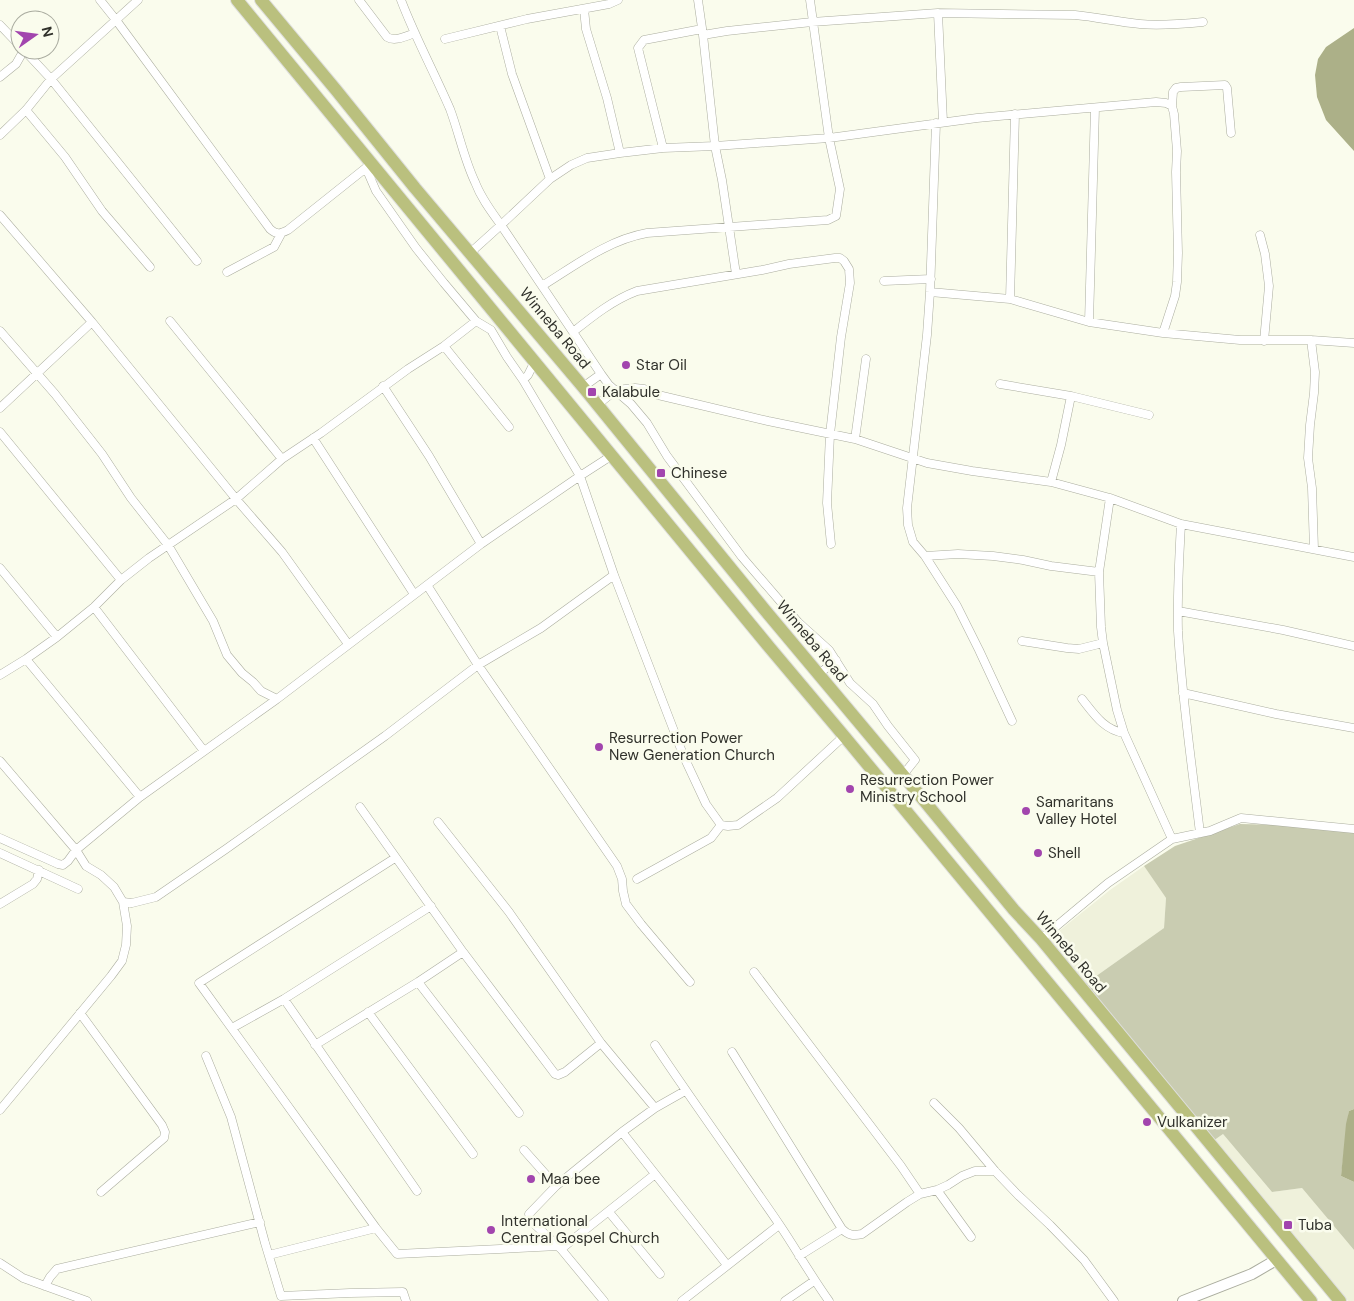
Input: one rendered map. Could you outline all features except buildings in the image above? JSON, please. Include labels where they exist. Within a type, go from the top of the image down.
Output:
[{"type":"highway","points":[[237,0],[369,166],[400,198],[611,456],[1311,1301]]},
{"type":"highway","name":"Winneba Road","points":[[261,0],[415,188],[583,387],[764,609],[1340,1301]]},
{"type":"highway","points":[[400,198],[410,195],[415,188]]},
{"type":"highway","points":[[1064,1002],[1080,988]]},
{"type":"street","points":[[100,0],[270,229],[276,234],[281,234]]},
{"type":"street","points":[[0,135],[26,110],[51,79],[138,0]]},
{"type":"street","points":[[360,0],[386,37],[397,39],[415,33]]},
{"type":"street","points":[[401,0],[411,26],[435,75],[452,116],[474,182],[484,200],[600,374],[632,404],[667,456],[742,557],[798,622],[829,650],[850,683],[873,704],[915,760],[904,775]]},
{"type":"street","points":[[446,39],[527,19],[609,4],[618,0]]},
{"type":"street","points":[[698,0],[715,146],[736,274]]},
{"type":"street","points":[[542,286],[599,250],[635,235],[728,226],[828,220],[836,216],[840,189],[829,138],[810,0]]},
{"type":"street","points":[[584,8],[586,29],[607,98],[620,153]]},
{"type":"street","points":[[663,148],[638,48],[644,40],[703,32],[938,13],[1095,16],[1119,21],[1163,25],[1203,22]]},
{"type":"street","points":[[938,13],[940,123],[931,279],[927,335],[907,508],[908,525],[914,542],[957,606],[1012,721]]},
{"type":"street","points":[[0,26],[10,36]]},
{"type":"street","points":[[500,26],[512,74],[550,179]]},
{"type":"street","points":[[0,77],[18,60]]},
{"type":"street","points":[[33,60],[51,79],[197,261]]},
{"type":"street","points":[[1163,333],[1175,296],[1178,270],[1177,152],[1172,106],[1173,92],[1176,88],[1225,85],[1227,88],[1231,133]]},
{"type":"street","points":[[470,253],[550,179],[571,165],[587,158],[663,148],[829,138],[1015,114],[1156,102],[1166,102],[1172,106]]},
{"type":"street","points":[[1089,322],[1094,108]]},
{"type":"street","points":[[26,110],[65,157],[102,211],[150,267]]},
{"type":"street","points":[[1010,299],[1015,114]]},
{"type":"street","points":[[227,272],[274,247],[281,234],[369,166],[376,191],[416,248],[476,321],[491,330],[580,476],[614,575],[684,757],[706,804],[721,824],[728,826],[738,825],[777,798],[844,736]]},
{"type":"street","points":[[0,215],[92,322],[236,499],[282,552],[348,644]]},
{"type":"street","points":[[1260,235],[1265,254],[1269,286],[1264,340]]},
{"type":"street","points":[[573,332],[603,309],[624,296],[637,291],[789,264],[840,258],[844,261],[848,268],[850,283],[841,337],[830,434],[827,503],[831,544]]},
{"type":"street","points":[[884,280],[931,279]]},
{"type":"street","points":[[930,292],[1010,299],[1089,322],[1163,333],[1240,340],[1311,340],[1354,343]]},
{"type":"street","points":[[170,321],[282,459]]},
{"type":"street","points":[[0,675],[57,638],[94,607],[121,580],[168,545],[236,499],[282,459],[383,386],[444,346],[476,321]]},
{"type":"street","points":[[0,408],[92,322]]},
{"type":"street","points":[[0,331],[102,454],[131,498],[168,545],[213,621],[227,655],[261,691],[277,699]]},
{"type":"street","points":[[1311,340],[1314,393],[1308,458],[1312,488],[1314,549]]},
{"type":"street","points":[[444,346],[509,428]]},
{"type":"street","points":[[855,439],[866,360]]},
{"type":"street","points":[[523,380],[528,375],[535,361]]},
{"type":"street","points":[[583,387],[600,374]]},
{"type":"street","points":[[1000,384],[1071,396],[1149,415]]},
{"type":"street","points":[[383,386],[429,456],[481,544]]},
{"type":"street","points":[[597,405],[616,390],[644,389],[658,395],[855,439],[913,459],[972,471],[1051,482],[1110,498],[1181,524],[1354,557]]},
{"type":"street","points":[[1051,482],[1071,396]]},
{"type":"street","points":[[0,432],[121,580]]},
{"type":"street","points":[[313,438],[414,594]]},
{"type":"street","points":[[0,838],[63,865],[76,850],[140,796],[277,699],[481,544],[611,456]]},
{"type":"street","points":[[1110,498],[1099,572],[1103,643],[1117,710],[1124,733],[1172,839]]},
{"type":"street","points":[[1181,524],[1178,611],[1183,693],[1200,833]]},
{"type":"street","points":[[924,556],[958,554],[993,556],[1099,572]]},
{"type":"street","points":[[730,568],[742,557]]},
{"type":"street","points":[[0,568],[57,638]]},
{"type":"street","points":[[123,902],[132,904],[156,897],[386,736],[478,665],[541,628],[614,575]]},
{"type":"street","points":[[427,585],[478,665],[617,866],[622,878],[626,904],[690,982]]},
{"type":"street","points":[[94,607],[204,751]]},
{"type":"street","points":[[1178,611],[1283,630],[1354,646]]},
{"type":"street","points":[[1022,641],[1067,648],[1079,648],[1103,643]]},
{"type":"street","points":[[26,659],[140,796]]},
{"type":"street","points":[[819,674],[836,660]]},
{"type":"street","points":[[1183,693],[1276,714],[1354,728]]},
{"type":"street","points":[[1082,699],[1105,725],[1116,732],[1124,733]]},
{"type":"street","points":[[0,761],[76,850],[86,866],[114,886],[123,902],[127,926],[126,945],[122,961],[0,1110]]},
{"type":"street","points":[[360,807],[463,952],[555,1074],[558,1075],[565,1072],[602,1043]]},
{"type":"street","points":[[1040,939],[1108,883],[1172,839],[1210,831],[1241,818],[1354,829]]},
{"type":"street","points":[[438,822],[509,912],[602,1043],[655,1108]]},
{"type":"street","points":[[637,878],[710,838],[721,824]]},
{"type":"street","points":[[0,853],[78,888]]},
{"type":"street","points":[[395,858],[200,983],[376,1228],[397,1254],[560,1247],[609,1212],[654,1175]]},
{"type":"street","points":[[0,904],[33,884],[37,879],[39,870]]},
{"type":"street","points":[[232,1028],[284,999],[431,906]]},
{"type":"street","points":[[315,1045],[463,952]]},
{"type":"street","points":[[754,972],[901,1166],[920,1194]]},
{"type":"street","points":[[418,982],[519,1113]]},
{"type":"street","points":[[284,999],[417,1191]]},
{"type":"street","points":[[368,1012],[473,1154]]},
{"type":"street","points":[[80,1013],[162,1125],[165,1132],[164,1138],[101,1192]]},
{"type":"street","points":[[654,1045],[779,1225],[814,1281],[829,1301]]},
{"type":"street","points":[[732,1052],[846,1233],[854,1236],[862,1234],[920,1194],[937,1190],[962,1176],[975,1171],[995,1171]]},
{"type":"street","points":[[206,1056],[231,1117],[281,1296],[403,1292],[406,1301]]},
{"type":"street","points":[[604,1301],[560,1247],[531,1221],[529,1214],[556,1186],[622,1132],[655,1108],[685,1091]]},
{"type":"street","points":[[934,1103],[959,1128],[995,1171],[1084,1260],[1114,1301]]},
{"type":"street","points":[[622,1132],[654,1175],[727,1265]]},
{"type":"street","points":[[524,1150],[556,1186]]},
{"type":"street","points":[[937,1190],[971,1237]]},
{"type":"street","points":[[609,1212],[660,1274]]},
{"type":"street","points":[[45,1286],[57,1269],[260,1222]]},
{"type":"street","points":[[682,1301],[779,1225]]},
{"type":"street","points":[[269,1255],[376,1228]]},
{"type":"street","points":[[800,1256],[842,1229]]},
{"type":"street","points":[[1183,1301],[1252,1274],[1276,1260]]},
{"type":"street","points":[[0,1263],[23,1278],[87,1301]]},
{"type":"street","points":[[785,1301],[814,1281]]},
{"type":"shaded area","points":[[1354,28],[1354,151],[1326,120],[1317,97],[1315,75],[1318,59],[1326,47]]},
{"type":"shaded area","points":[[1240,824],[1288,825],[1354,832],[1354,1109],[1349,1111],[1341,1176],[1354,1182],[1354,1250],[1302,1188],[1272,1192],[1223,1134],[1213,1141],[1085,984],[1164,928],[1166,898],[1144,866],[1175,846]]},
{"type":"shaded area","points":[[1144,866],[1166,898],[1164,928],[1085,984],[1049,939],[1110,890]]},
{"type":"shaded area","points":[[1354,1109],[1354,1182],[1341,1176],[1346,1124],[1349,1111]]},
{"type":"shaded area","points":[[1223,1134],[1272,1192],[1302,1188],[1354,1250],[1354,1301],[1348,1301],[1213,1141]]},
{"type":"place","name":"Star Oil","points":[[626,365]]},
{"type":"place","name":"Kalabule","points":[[592,392]]},
{"type":"place","name":"Chinese","points":[[661,473]]},
{"type":"place","name":"Resurrection Power New Generation Church","points":[[599,747]]},
{"type":"place","name":"Resurrection Power Ministry School","points":[[850,789]]},
{"type":"place","name":"Samaritans Valley Hotel","points":[[1026,811]]},
{"type":"place","name":"Shell","points":[[1038,853]]},
{"type":"place","name":"Vulkanizer","points":[[1147,1122]]},
{"type":"place","name":"Maa bee","points":[[531,1179]]},
{"type":"place","name":"Tuba","points":[[1288,1225]]},
{"type":"place","name":"International Central Gospel Church","points":[[491,1230]]}]
